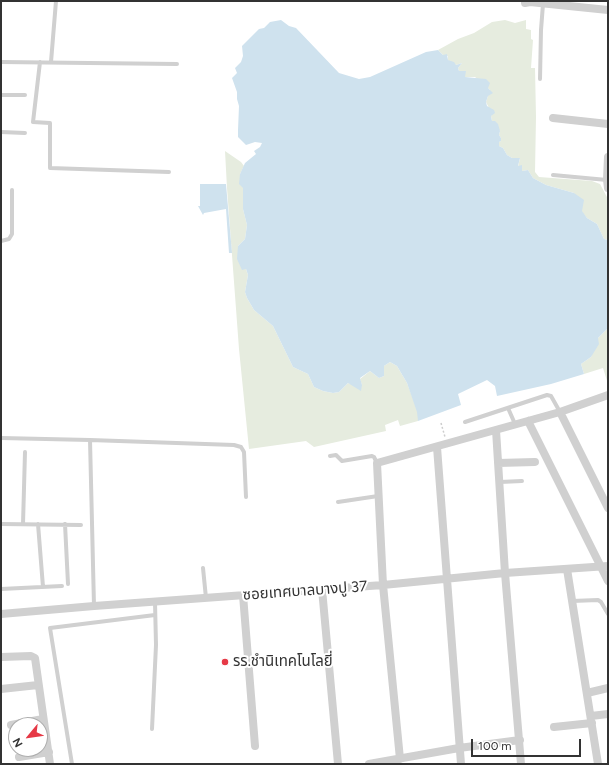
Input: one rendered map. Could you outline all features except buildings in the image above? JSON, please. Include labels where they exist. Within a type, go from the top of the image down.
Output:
[{"type":"street","points":[[525,3],[530,2],[608,10]]},
{"type":"street","points":[[553,118],[608,124]]},
{"type":"street","points":[[607,184],[608,157]]},
{"type":"street","points":[[400,759],[383,585],[376,463],[560,412],[608,395]]},
{"type":"street","points":[[560,412],[608,508]]},
{"type":"street","points":[[528,421],[605,567],[608,581]]},
{"type":"street","points":[[496,430],[505,573],[521,764]]},
{"type":"street","points":[[437,447],[461,764]]},
{"type":"street","points":[[498,463],[536,462]]},
{"type":"street","name":"ซอยเทศบาลบางปู 37","points":[[1,614],[155,601],[383,585],[505,573],[605,567]]},
{"type":"street","points":[[567,569],[588,693],[598,764],[602,764]]},
{"type":"street","points":[[322,589],[338,764]]},
{"type":"street","points":[[243,595],[255,746]]},
{"type":"street","points":[[1,657],[33,656],[44,717]]},
{"type":"street","points":[[1,689],[38,685]]},
{"type":"street","points":[[588,693],[608,688]]},
{"type":"street","points":[[554,727],[608,714]]},
{"type":"street","points":[[369,764],[459,748],[520,740]]},
{"type":"street","points":[[48,752],[50,764]]},
{"type":"lane","points":[[51,62],[56,1]]},
{"type":"lane","points":[[540,79],[543,4]]},
{"type":"lane","points":[[1,62],[177,64]]},
{"type":"lane","points":[[40,62],[33,122],[50,123],[50,168],[169,172]]},
{"type":"lane","points":[[1,95],[25,95]]},
{"type":"lane","points":[[1,132],[26,133]]},
{"type":"lane","points":[[553,175],[607,184]]},
{"type":"lane","points":[[1,241],[9,239],[12,234],[12,190]]},
{"type":"lane","points":[[465,422],[547,395],[551,396],[560,412]]},
{"type":"lane","points":[[508,408],[515,424]]},
{"type":"lane","points":[[1,438],[234,445],[241,447],[244,452],[246,497]]},
{"type":"lane","points":[[90,440],[94,606]]},
{"type":"lane","points":[[23,524],[25,452]]},
{"type":"lane","points":[[330,456],[336,456],[342,461],[372,456],[374,457],[376,463]]},
{"type":"lane","points":[[500,482],[522,481]]},
{"type":"lane","points":[[338,502],[378,496]]},
{"type":"lane","points":[[1,524],[81,525]]},
{"type":"lane","points":[[38,524],[43,587]]},
{"type":"lane","points":[[65,524],[68,584]]},
{"type":"lane","points":[[203,568],[206,598]]},
{"type":"lane","points":[[1,589],[62,586]]},
{"type":"lane","points":[[572,601],[598,600],[601,602],[608,614]]},
{"type":"lane","points":[[152,729],[156,645],[155,601]]},
{"type":"lane","points":[[72,764],[50,628],[155,615]]},
{"type":"path","points":[[441,423],[448,444]]},
{"type":"shaded area","points":[[505,20],[515,23],[526,20],[526,29],[531,30],[531,39],[533,40],[531,68],[535,68],[535,172],[539,177],[592,181],[600,184],[608,199],[608,240],[604,239],[597,224],[587,218],[581,211],[574,193],[546,185],[533,178],[528,170],[522,171],[518,167],[520,158],[512,158],[507,155],[503,148],[499,146],[499,142],[501,141],[499,135],[500,131],[492,121],[492,114],[486,102],[490,90],[475,77],[465,77],[463,71],[459,71],[458,68],[462,63],[456,65],[448,60],[448,56],[443,55],[438,50],[458,39],[474,33],[492,22]]},
{"type":"shaded area","points":[[225,151],[241,162],[244,166],[240,174],[243,188],[243,209],[247,225],[245,239],[238,246],[248,275],[245,292],[254,310],[273,326],[293,367],[308,374],[314,387],[333,393],[339,392],[348,383],[356,386],[362,385],[360,379],[370,371],[379,378],[384,376],[384,366],[390,362],[397,366],[407,383],[418,412],[418,421],[400,426],[398,420],[385,425],[386,431],[314,447],[306,441],[249,449],[239,349]]},
{"type":"shaded area","points":[[608,328],[608,384],[603,368],[584,374],[581,364],[591,357],[598,338]]},
{"type":"water","points":[[281,20],[289,26],[296,28],[339,73],[359,79],[370,77],[426,52],[438,50],[443,55],[447,54],[448,60],[454,62],[456,65],[462,63],[458,68],[459,71],[466,71],[465,77],[486,79],[490,83],[488,88],[493,93],[488,96],[486,102],[487,106],[494,110],[495,113],[491,116],[492,121],[495,121],[498,124],[500,131],[499,135],[501,141],[499,142],[499,146],[503,148],[507,155],[512,158],[520,158],[518,166],[522,165],[522,171],[528,170],[533,178],[546,185],[574,193],[584,200],[582,211],[587,218],[597,224],[604,239],[608,240],[608,328],[598,338],[599,344],[591,357],[581,364],[584,374],[551,384],[497,396],[495,386],[487,380],[458,394],[461,405],[418,421],[417,412],[407,383],[397,366],[390,362],[384,366],[384,376],[379,378],[370,371],[360,378],[362,385],[361,391],[348,383],[339,392],[333,393],[314,387],[308,374],[293,367],[273,326],[254,310],[247,298],[245,292],[248,275],[246,269],[242,270],[237,259],[238,246],[245,239],[247,225],[243,209],[243,188],[239,184],[240,174],[245,163],[256,154],[254,151],[260,147],[262,143],[255,142],[246,145],[238,137],[239,106],[237,92],[232,78],[237,73],[235,68],[241,62],[243,56],[242,46],[259,29],[264,28],[270,22]]},
{"type":"water","points":[[200,184],[226,184],[232,253],[229,253],[226,209],[204,213],[203,215],[198,206],[200,206]]},
{"type":"place","name":"รร.ชำนิเทคโนโลยี่","points":[[225,662]]}]
